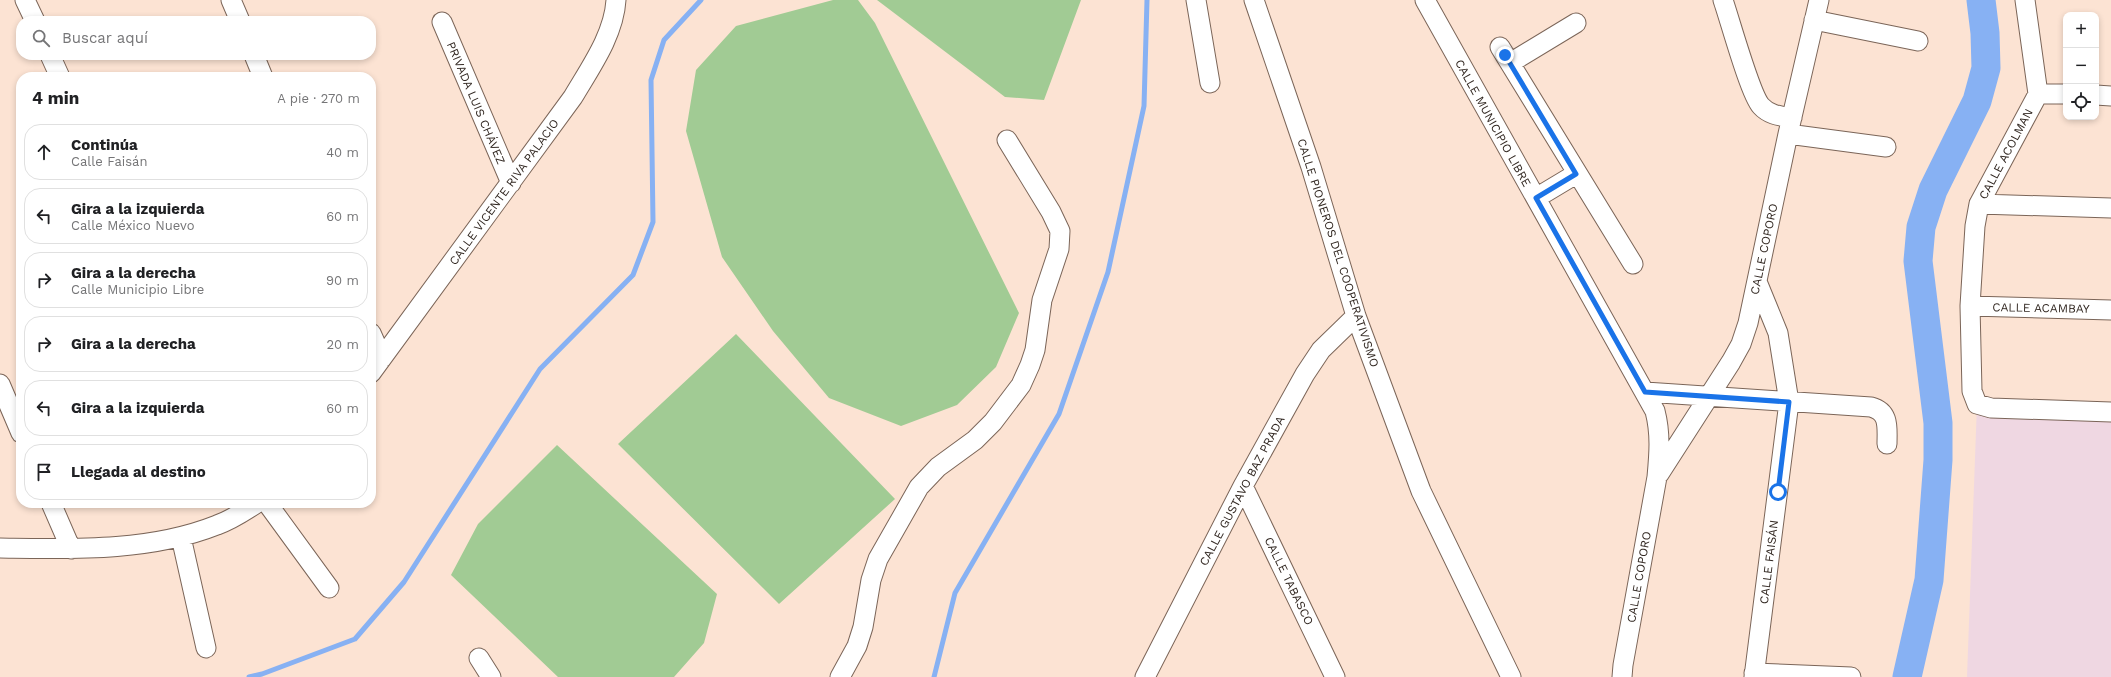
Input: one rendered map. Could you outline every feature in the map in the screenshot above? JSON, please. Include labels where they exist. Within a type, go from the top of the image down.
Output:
[{"type":"street","points":[[25,0],[32,16]]},
{"type":"street","points":[[231,0],[238,16]]},
{"type":"street","name":"CALLE VICENTE RIVA PALACIO","points":[[376,366],[573,97],[602,49],[615,10],[616,0]]},
{"type":"street","points":[[1196,0],[1210,83]]},
{"type":"street","name":"CALLE PIONEROS DEL COOPERATIVISMO","points":[[1254,0],[1311,167],[1356,316],[1421,491],[1511,677]]},
{"type":"street","name":"CALLE MUNICIPIO LIBRE","points":[[1425,0],[1645,392]]},
{"type":"street","points":[[1723,0],[1759,105],[1770,114],[1790,126],[1886,147]]},
{"type":"street","name":"CALLE COPORO","points":[[1657,477],[1741,344],[1758,284],[1790,126],[1819,0]]},
{"type":"street","name":"CALLE ACOLMAN","points":[[2025,0],[2038,94],[1979,204],[1975,226],[1970,306],[1972,392],[1977,404],[1991,408],[2111,412]]},
{"type":"street","points":[[1814,20],[1918,41]]},
{"type":"street","name":"PRIVADA LUIS CHÁVEZ","points":[[442,22],[511,183]]},
{"type":"street","points":[[1510,63],[1576,23]]},
{"type":"street","points":[[1500,47],[1576,174],[1633,264]]},
{"type":"street","points":[[52,60],[58,72]]},
{"type":"street","points":[[256,60],[261,72]]},
{"type":"street","points":[[2038,94],[2063,94]]},
{"type":"street","points":[[2099,95],[2111,96]]},
{"type":"street","points":[[840,677],[857,646],[863,627],[871,580],[878,559],[919,487],[938,468],[976,440],[993,422],[1021,385],[1035,350],[1042,300],[1058,249],[1060,231],[1051,212],[1007,140]]},
{"type":"street","points":[[1536,198],[1576,174]]},
{"type":"street","points":[[1979,204],[2111,208]]},
{"type":"street","name":"CALLE FAISÁN","points":[[1754,675],[1789,402],[1778,333],[1758,284]]},
{"type":"street","name":"CALLE ACAMBAY","points":[[1970,306],[2111,310]]},
{"type":"street","name":"CALLE GUSTAVO BAZ PRADA","points":[[1151,674],[1243,486],[1305,374],[1321,350],[1356,316]]},
{"type":"street","points":[[376,344],[382,358]]},
{"type":"street","points":[[0,384],[16,421]]},
{"type":"street","points":[[1645,392],[1871,407],[1879,409],[1885,415],[1887,424],[1887,444]]},
{"type":"street","name":"CALLE COPORO","points":[[1622,677],[1657,477],[1659,427],[1655,411],[1645,392]]},
{"type":"street","name":"CALLE TABASCO","points":[[1243,486],[1335,677]]},
{"type":"street","points":[[53,508],[71,550]]},
{"type":"street","points":[[0,548],[71,550],[133,544],[181,537],[218,525],[250,508]]},
{"type":"street","points":[[260,508],[329,588]]},
{"type":"street","points":[[181,537],[206,648]]},
{"type":"street","points":[[479,658],[491,677]]},
{"type":"street","points":[[1754,675],[1851,677]]},
{"type":"shaded area","points":[[1977,404],[2111,412],[2111,677],[1967,677]]},
{"type":"green space","points":[[833,0],[858,0],[875,23],[1019,313],[996,367],[957,405],[901,426],[829,398],[773,331],[722,257],[686,131],[696,70],[736,26]]},
{"type":"green space","points":[[877,0],[1081,0],[1044,100],[1005,97]]},
{"type":"green space","points":[[736,334],[895,499],[779,604],[618,444]]},
{"type":"green space","points":[[557,445],[717,594],[704,643],[674,677],[558,677],[451,575],[478,524]]},
{"type":"waterway","points":[[249,677],[262,674],[355,639],[404,582],[540,369],[633,275],[653,222],[651,80],[664,40],[701,0]]},
{"type":"waterway","points":[[934,677],[955,593],[1059,414],[1108,272],[1144,106],[1147,0]]},
{"type":"waterway","points":[[1907,677],[1929,580],[1938,460],[1938,423],[1918,261],[1921,227],[1933,190],[1977,101],[1986,68],[1985,33],[1981,0]]},
{"type":"route","points":[[1505,55],[1576,174],[1536,198],[1645,392],[1789,402],[1778,492]]}]
